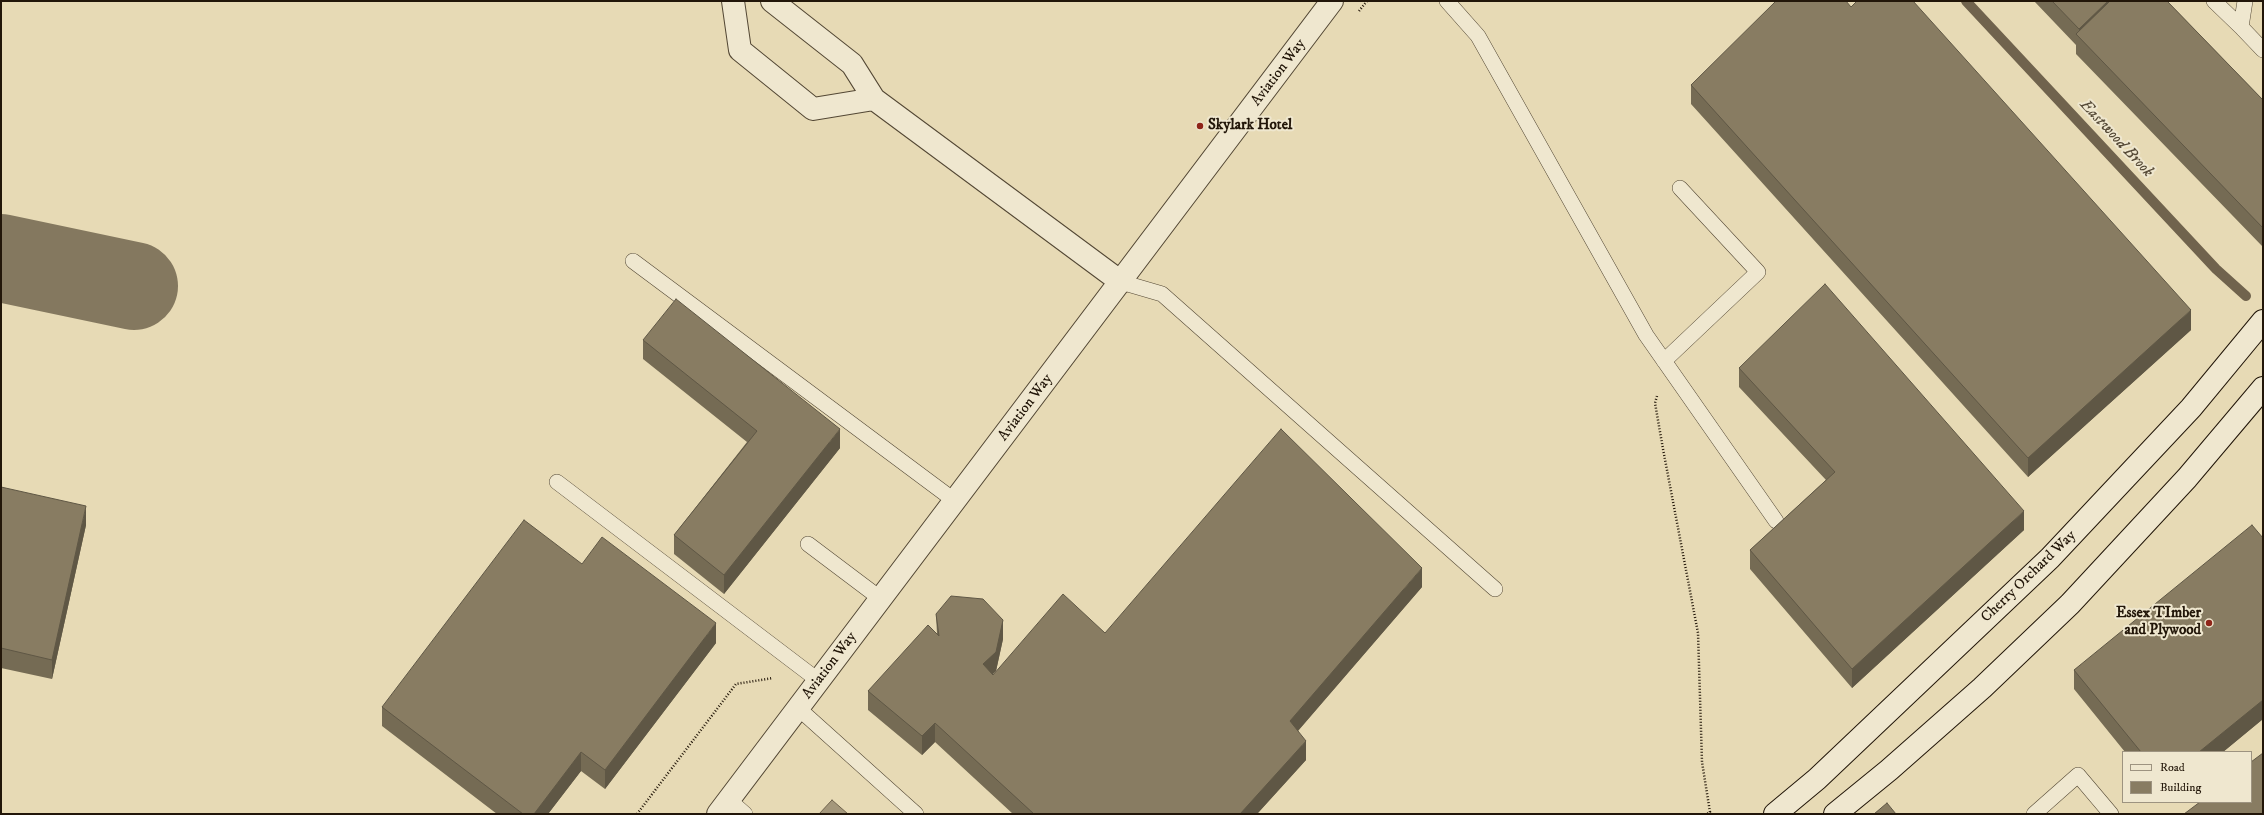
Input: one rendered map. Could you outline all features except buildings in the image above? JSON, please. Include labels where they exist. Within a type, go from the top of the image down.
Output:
[{"type":"street","points":[[733,1],[740,50],[813,109],[874,99]]},
{"type":"street","points":[[772,1],[852,64],[874,99],[1121,282]]},
{"type":"street","name":"Aviation Way","points":[[724,807],[1332,1]]},
{"type":"street","name":"Cherry Orchard Way","points":[[1775,814],[1817,779],[2050,558],[2191,408],[2263,321]]},
{"type":"street","points":[[1835,814],[1889,770],[1976,693],[2070,604],[2188,478],[2263,388]]},
{"type":"lane","points":[[1447,1],[1478,36],[1646,335],[1776,521]]},
{"type":"lane","points":[[2214,1],[2263,50]]},
{"type":"lane","points":[[2241,27],[2244,1]]},
{"type":"lane","points":[[1664,361],[1758,272],[1680,188]]},
{"type":"lane","points":[[633,261],[955,501]]},
{"type":"lane","points":[[1121,282],[1162,294],[1495,589]]},
{"type":"lane","points":[[557,482],[819,681]]},
{"type":"lane","points":[[808,544],[881,599]]},
{"type":"lane","points":[[798,708],[916,814]]},
{"type":"lane","points":[[2034,814],[2078,775],[2111,814]]},
{"type":"lane","points":[[724,807],[745,814]]},
{"type":"path","points":[[1664,361],[1656,403],[1698,633],[1702,762],[1710,812],[1707,814]]},
{"type":"shaded area","points":[[832,800],[848,814],[819,814]]},
{"type":"waterway","name":"Eastwood Brook","points":[[1966,1],[2216,269],[2246,296]]},
{"type":"taxiway","points":[[1,258],[134,286]]},
{"type":"place","name":"Skylark Hotel","points":[[1200,126]]},
{"type":"place","name":"Essex TImber and Plywood","points":[[2209,623]]}]
